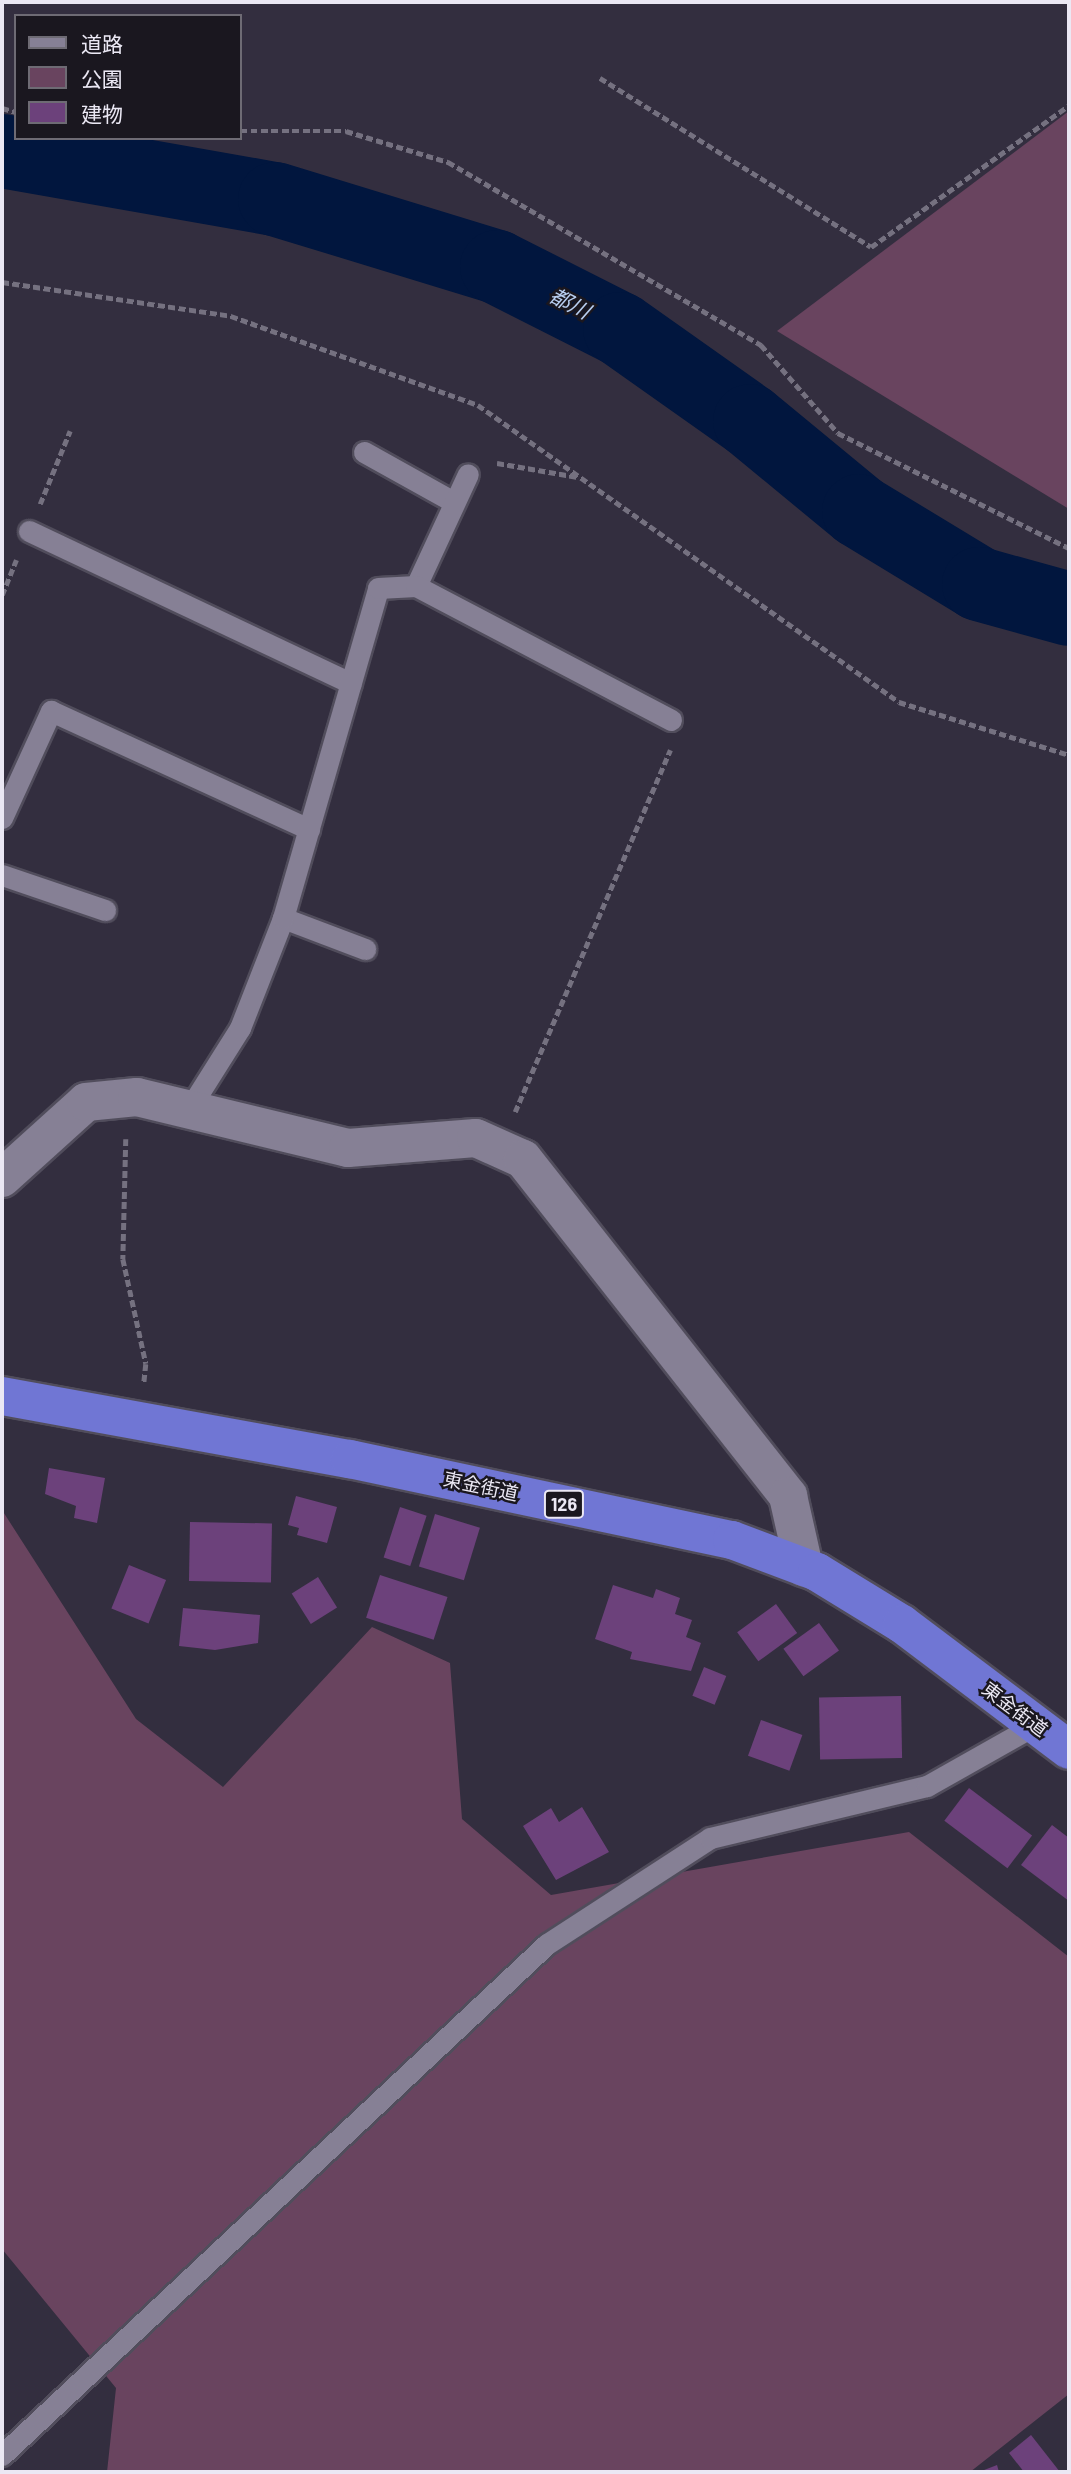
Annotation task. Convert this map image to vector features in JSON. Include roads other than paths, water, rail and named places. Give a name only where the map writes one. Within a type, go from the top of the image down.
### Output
[{"type":"highway","name":"東金街道","points":[[2,1396],[350,1459],[732,1540],[804,1567],[902,1625],[1069,1750]]},
{"type":"street","points":[[2,1178],[86,1101],[129,1098],[189,1109],[348,1148],[476,1138],[523,1159],[788,1496],[804,1567]]},
{"type":"lane","points":[[364,452],[454,502]]},
{"type":"lane","points":[[416,586],[468,474]]},
{"type":"lane","points":[[29,531],[351,683]]},
{"type":"lane","points":[[189,1109],[240,1028],[284,918],[378,588],[416,586],[671,720]]},
{"type":"lane","points":[[2,818],[51,711],[309,829]]},
{"type":"lane","points":[[2,875],[105,910]]},
{"type":"lane","points":[[284,918],[365,949]]},
{"type":"lane","points":[[2,2455],[547,1944],[710,1838],[927,1786],[1035,1725]]},
{"type":"waterway","name":"都川","points":[[2,151],[275,199],[497,267],[620,329],[750,421],[859,511],[979,584],[1069,609]]}]
